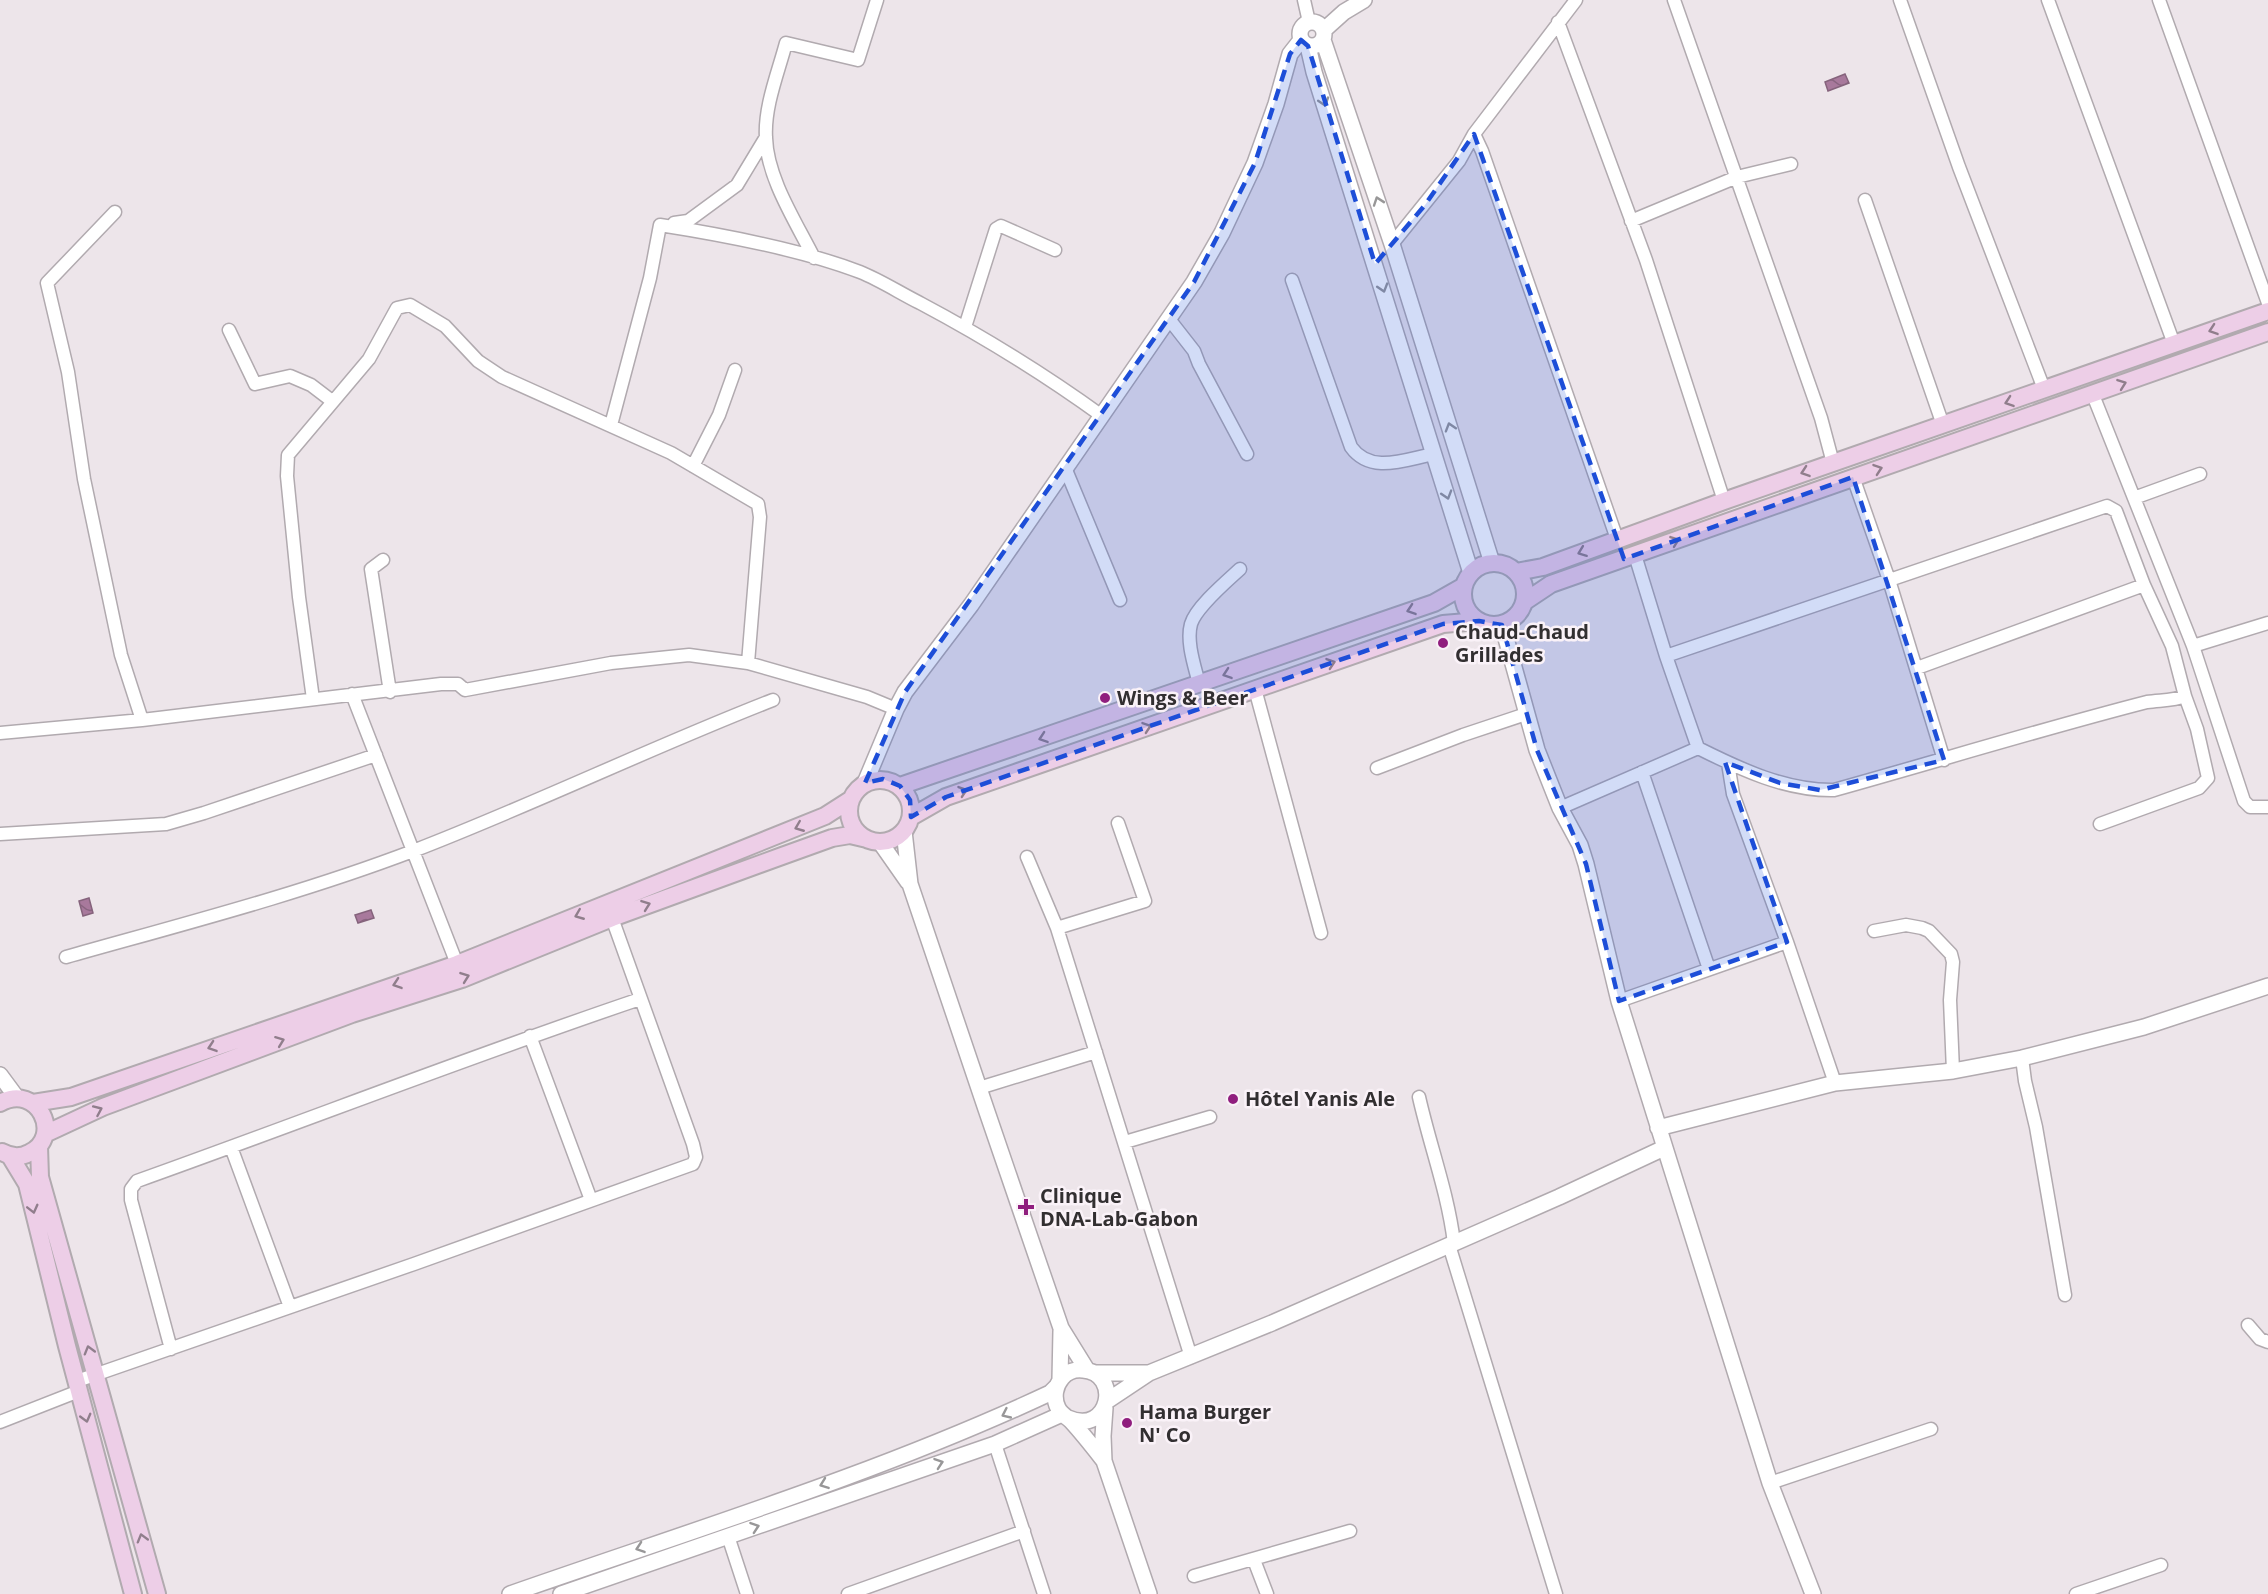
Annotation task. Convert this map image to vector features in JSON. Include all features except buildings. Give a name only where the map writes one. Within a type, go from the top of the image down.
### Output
[{"type":"main road","points":[[1516,572],[1543,567],[1724,501],[2268,311]]},
{"type":"main road","points":[[1468,579],[1463,596],[1471,615],[1490,625],[1502,624],[1516,616],[1524,602],[1551,584],[2268,332]]},
{"type":"main road","points":[[900,786],[1434,603],[1468,579],[1481,566],[1492,563],[1507,566],[1516,572],[1524,586],[1524,602]]},
{"type":"main road","points":[[5,1154],[26,1155],[42,1140],[103,1107],[352,1014],[462,979],[612,918],[832,838],[850,835],[873,841],[894,840],[908,824],[946,797],[1443,624],[1479,621]]},
{"type":"main road","points":[[0,1103],[71,1097],[457,964],[825,816],[850,800],[865,783],[883,780],[900,786],[910,800],[908,824]]},
{"type":"main road","points":[[850,800],[850,821],[855,830],[873,841]]},
{"type":"main road","points":[[25,1100],[44,1117],[40,1177],[157,1594]]},
{"type":"main road","points":[[5,1154],[27,1184],[133,1594]]},
{"type":"street","points":[[814,258],[772,170],[766,137],[770,103],[786,43],[858,60],[877,0]]},
{"type":"street","points":[[1304,0],[1309,22]]},
{"type":"street","points":[[1305,43],[1317,46],[1344,12],[1364,0]]},
{"type":"street","points":[[1392,244],[1460,161],[1474,134],[1576,0]]},
{"type":"street","points":[[1674,0],[1821,418],[1833,463]]},
{"type":"street","points":[[1900,0],[1959,167],[2044,389]]},
{"type":"street","points":[[2048,0],[2174,344]]},
{"type":"street","points":[[2159,0],[2268,303]]},
{"type":"street","points":[[1468,579],[1434,454],[1305,43],[1300,36],[1302,27],[1309,22],[1318,23],[1324,35],[1492,563]]},
{"type":"street","points":[[1558,22],[1631,221],[1724,501]]},
{"type":"street","points":[[865,783],[896,709],[906,692],[971,605],[1066,470],[1194,282],[1227,223],[1255,163],[1276,104],[1290,54],[1305,43]]},
{"type":"street","points":[[1474,134],[1482,151],[1617,539]]},
{"type":"street","points":[[660,225],[688,221],[736,185],[766,137]]},
{"type":"street","points":[[1631,221],[1737,177],[1791,164]]},
{"type":"street","points":[[1865,200],[1943,425]]},
{"type":"street","points":[[115,212],[47,283],[68,372],[84,479],[118,644],[142,720]]},
{"type":"street","points":[[660,225],[705,232],[814,258],[861,272],[965,327],[1055,382],[1102,416]]},
{"type":"street","points":[[611,425],[650,278],[660,225]]},
{"type":"street","points":[[965,327],[996,229],[1001,226],[1055,250]]},
{"type":"street","points":[[1292,279],[1351,447],[1356,454],[1372,464],[1382,464],[1434,454]]},
{"type":"street","points":[[313,699],[299,597],[287,476],[288,455],[332,401],[353,381],[369,359],[397,308],[410,305],[445,326],[478,361],[502,376],[611,425],[693,466],[754,501],[760,508],[748,663]]},
{"type":"street","points":[[1169,319],[1194,351],[1247,454]]},
{"type":"street","points":[[229,330],[255,384],[290,376],[311,385],[332,401]]},
{"type":"street","points":[[693,466],[719,415],[735,370]]},
{"type":"street","points":[[2093,395],[2193,646],[2244,801],[2250,807],[2268,807]]},
{"type":"street","points":[[1066,470],[1120,600]]},
{"type":"street","points":[[2134,498],[2200,474]]},
{"type":"street","points":[[1853,477],[1889,580],[1944,760]]},
{"type":"street","points":[[1666,656],[2107,506],[2116,511],[2144,585],[2172,646],[2185,696],[2197,729],[2208,778],[2199,789],[2100,824]]},
{"type":"street","points":[[1635,555],[1666,656],[1698,748],[1728,763],[1780,783],[1834,790],[1944,760],[2052,726],[2147,702],[2162,699],[2174,700],[2185,696]]},
{"type":"street","points":[[383,560],[371,569],[390,692]]},
{"type":"street","points":[[1199,684],[1192,650],[1191,624],[1207,600],[1240,569]]},
{"type":"street","points":[[1917,668],[2144,585]]},
{"type":"street","points":[[2193,646],[2268,623]]},
{"type":"street","points":[[1502,624],[1537,750],[1560,808],[1580,845],[1586,864],[1618,1001],[1770,1484],[1813,1594]]},
{"type":"street","points":[[0,733],[142,720],[352,694],[390,692],[441,684],[458,684],[465,690],[611,663],[688,655],[748,663],[867,697],[896,709]]},
{"type":"street","points":[[1254,690],[1321,933]]},
{"type":"street","points":[[352,694],[457,964]]},
{"type":"street","points":[[66,957],[271,900],[412,851],[516,810],[709,725],[773,700]]},
{"type":"street","points":[[1377,768],[1526,714]]},
{"type":"street","points":[[1560,808],[1698,748]]},
{"type":"street","points":[[0,834],[166,824],[376,755]]},
{"type":"street","points":[[1728,763],[1733,794],[1835,1083]]},
{"type":"street","points":[[1642,772],[1709,969]]},
{"type":"street","points":[[1057,928],[1145,901],[1118,823]]},
{"type":"street","points":[[908,824],[910,884],[1061,1328],[1091,1372],[1105,1384],[1104,1461],[1149,1594]]},
{"type":"street","points":[[873,841],[910,884]]},
{"type":"street","points":[[1027,857],[1057,928],[1191,1357]]},
{"type":"street","points":[[0,1422],[78,1386],[96,1375],[693,1164],[696,1156],[612,918]]},
{"type":"street","points":[[1874,931],[1906,925],[1922,928],[1929,931],[1951,954],[1953,962],[1950,1000],[1953,1071]]},
{"type":"street","points":[[1618,1001],[1787,942]]},
{"type":"street","points":[[1658,1128],[1835,1083],[1953,1071],[2022,1058],[2144,1027],[2268,986]]},
{"type":"street","points":[[171,1349],[131,1200],[131,1189],[137,1181],[530,1036],[640,999]]},
{"type":"street","points":[[530,1036],[591,1200]]},
{"type":"street","points":[[979,1088],[1096,1052]]},
{"type":"street","points":[[2022,1058],[2065,1295]]},
{"type":"street","points":[[0,1075],[25,1100]]},
{"type":"street","points":[[1419,1097],[1450,1213],[1451,1244],[1556,1594]]},
{"type":"street","points":[[1125,1142],[1210,1117]]},
{"type":"street","points":[[231,1147],[291,1307]]},
{"type":"street","points":[[561,1594],[995,1444],[1065,1416],[1075,1421],[1089,1421],[1101,1413],[1106,1404],[1149,1373],[1191,1357],[1559,1197],[1664,1148]]},
{"type":"street","points":[[2248,1325],[2260,1339],[2268,1342]]},
{"type":"street","points":[[1061,1328],[1062,1356],[1055,1401],[1104,1461]]},
{"type":"street","points":[[510,1594],[977,1427],[1050,1393],[1073,1370],[1149,1373]]},
{"type":"street","points":[[1770,1484],[1931,1429]]},
{"type":"street","points":[[995,1444],[1044,1594]]},
{"type":"street","points":[[849,1594],[1023,1531]]},
{"type":"street","points":[[1194,1576],[1350,1531]]},
{"type":"street","points":[[728,1536],[747,1594]]},
{"type":"street","points":[[1254,1560],[1267,1594]]},
{"type":"street","points":[[2076,1594],[2161,1565]]},
{"type":"highlighted area","points":[[1301,40],[1308,46],[1375,264],[1425,205],[1474,134],[1624,559],[1853,477],[1944,760],[1820,790],[1780,783],[1725,762],[1787,942],[1619,1001],[1586,864],[1537,750],[1502,625],[1479,621],[1443,624],[946,797],[911,817],[910,800],[900,786],[883,779],[865,783],[905,692],[1194,282],[1255,163],[1290,54]]},
{"type":"water","points":[[1845,74],[1849,83],[1828,91],[1825,82]]},
{"type":"water","points":[[89,898],[93,913],[83,916],[79,901]]},
{"type":"water","points":[[371,910],[374,918],[358,923],[355,915]]},
{"type":"place","name":"Chaud-Chaud Grillades","points":[[1443,643]]},
{"type":"place","name":"Wings & Beer","points":[[1105,698]]},
{"type":"place","name":"Hôtel Yanis Ale","points":[[1233,1099]]},
{"type":"place","name":"Clinique DNA-Lab-Gabon","points":[[1026,1207]]},
{"type":"place","name":"Hama Burger N' Co","points":[[1127,1423]]}]
